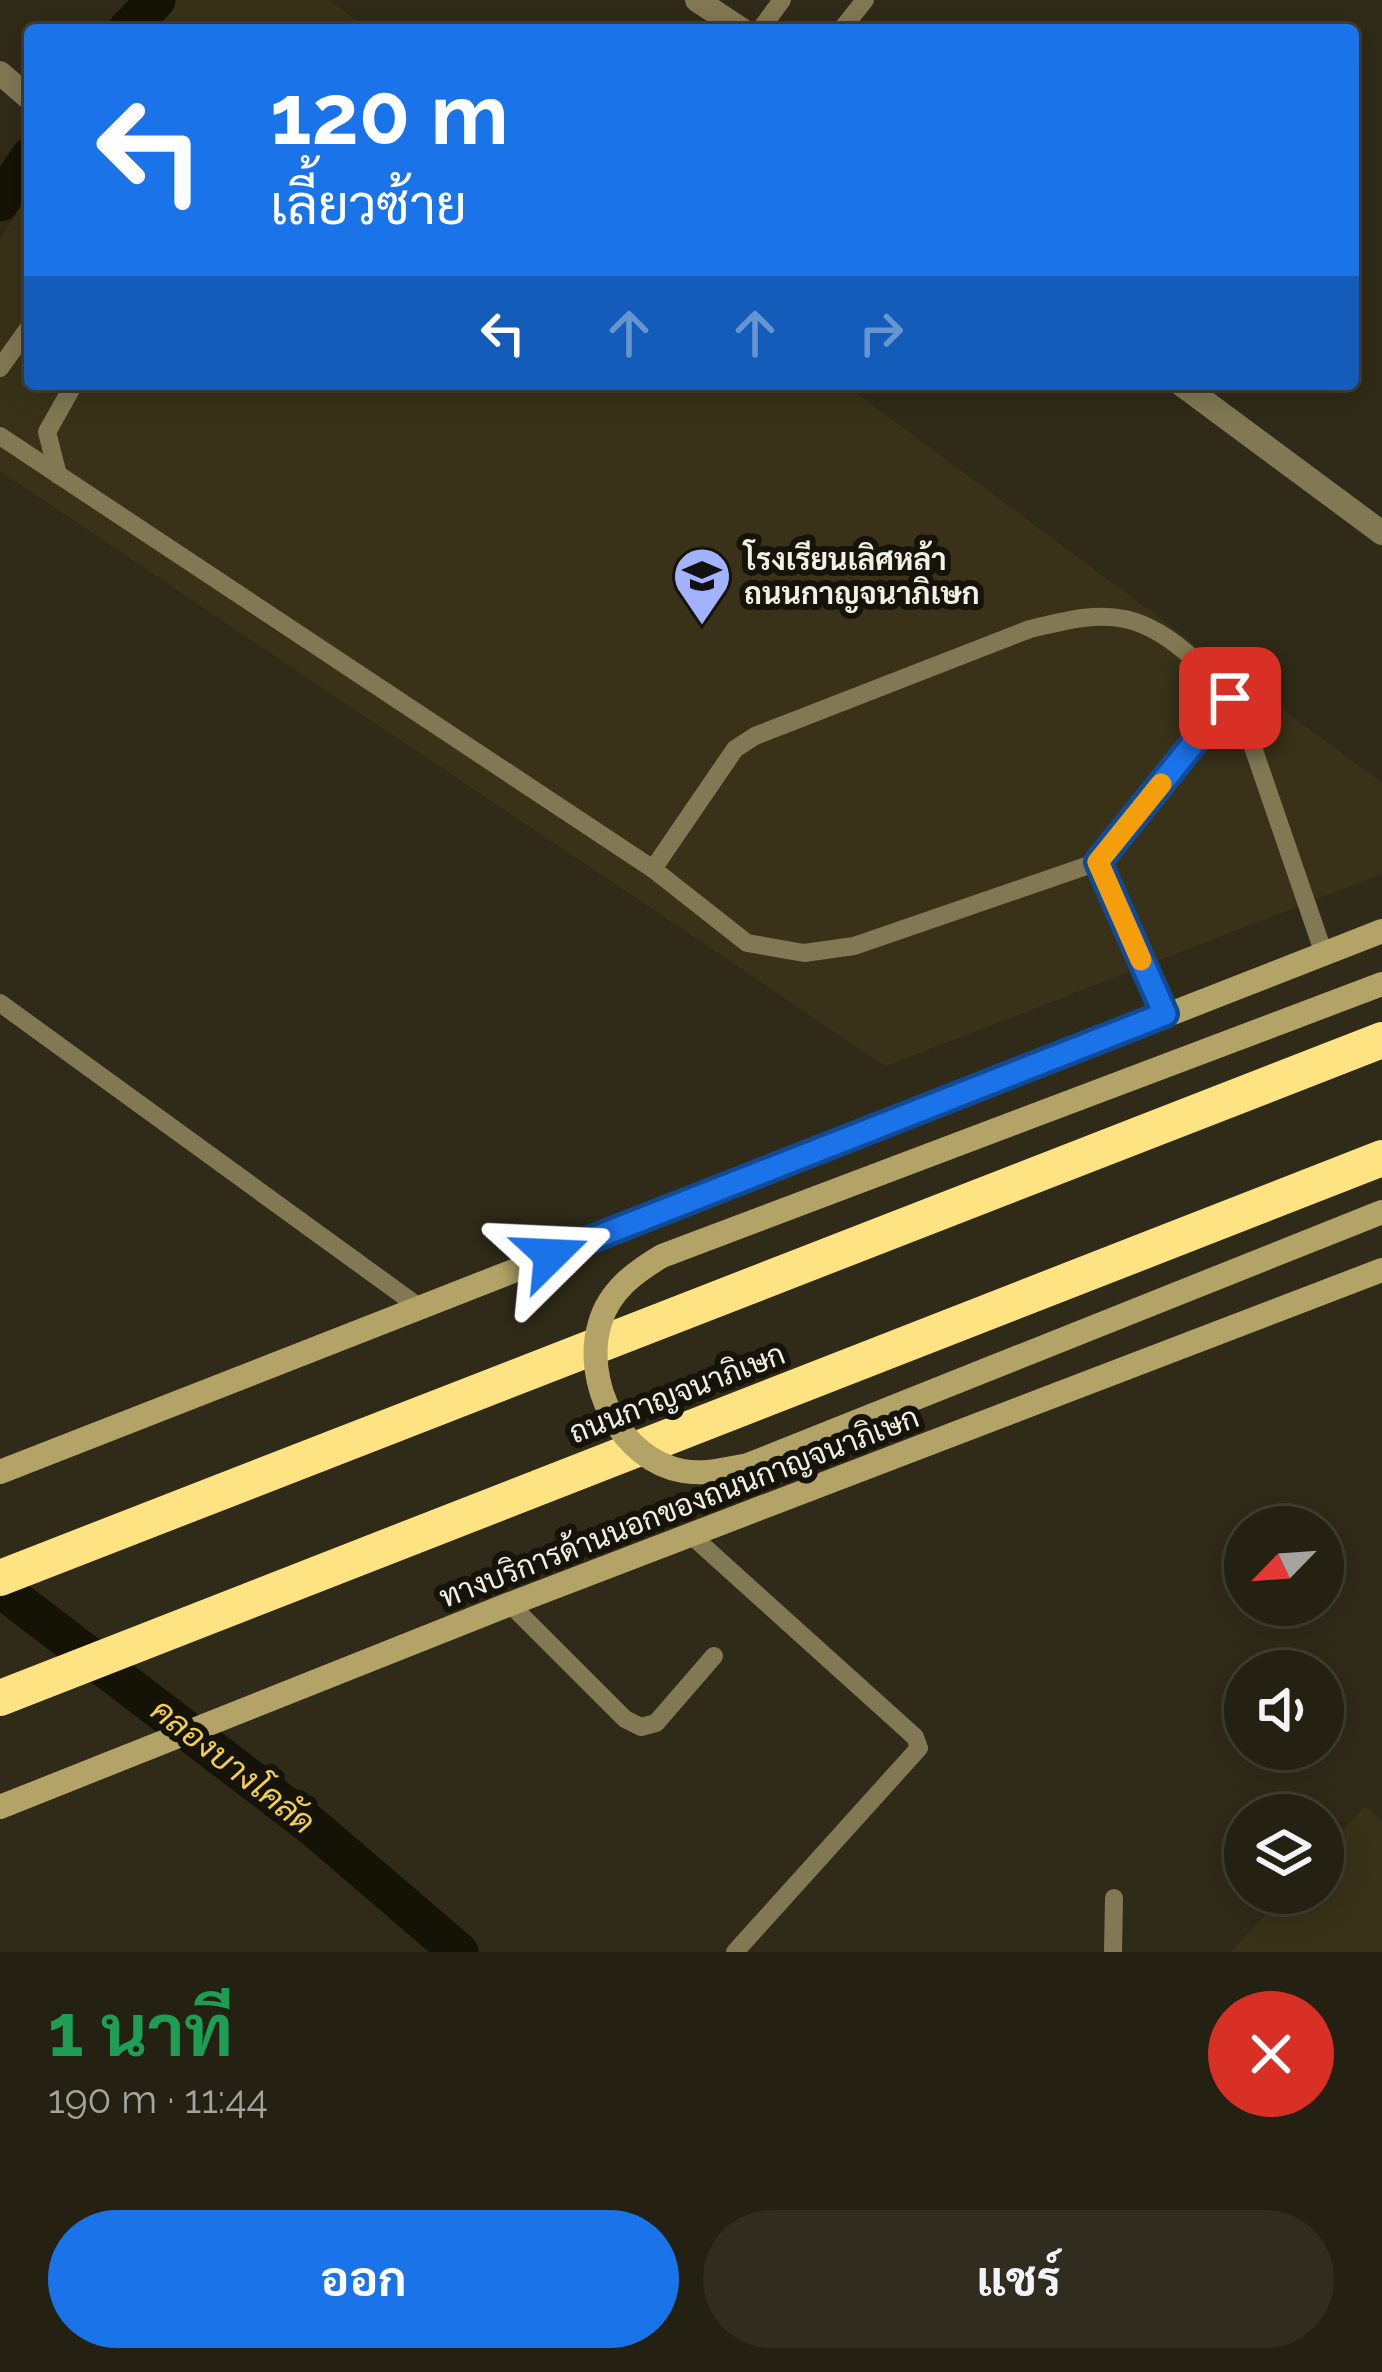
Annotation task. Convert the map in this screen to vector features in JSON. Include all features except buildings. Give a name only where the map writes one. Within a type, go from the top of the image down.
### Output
[{"type":"highway","points":[[0,1578],[1382,1040]]},
{"type":"highway","name":"ถนนกาญจนาภิเษก","points":[[0,1698],[1382,1158]]},
{"type":"main road","points":[[0,1472],[1382,932]]},
{"type":"main road","points":[[1382,984],[662,1256],[633,1273],[600,1323],[596,1357],[602,1393],[631,1443],[656,1461],[695,1472],[748,1465],[1382,1212]]},
{"type":"main road","name":"ทางบริการด้านนอกของถนนกาญจนาภิเษก","points":[[0,1807],[510,1604],[1382,1270]]},
{"type":"street","points":[[698,0],[733,24]]},
{"type":"street","points":[[0,74],[24,95]]},
{"type":"street","points":[[1189,390],[1382,533]]},
{"type":"lane","points":[[847,24],[865,0]]},
{"type":"lane","points":[[0,368],[24,334]]},
{"type":"lane","points":[[58,475],[47,432],[71,390]]},
{"type":"lane","points":[[0,436],[653,868],[746,943],[804,953],[854,946],[1098,862],[1230,698]]},
{"type":"lane","points":[[653,868],[735,749],[755,736],[1030,629],[1076,618],[1123,618],[1177,646],[1230,698],[1245,724],[1324,954]]},
{"type":"lane","points":[[1098,862],[1165,1014]]},
{"type":"lane","points":[[0,1004],[419,1307]]},
{"type":"lane","points":[[691,1535],[915,1737],[919,1748],[735,1952]]},
{"type":"lane","points":[[510,1604],[625,1719],[641,1727],[656,1723],[714,1656]]},
{"type":"lane","points":[[1113,1952],[1114,1898]]},
{"type":"shaded area","points":[[176,0],[329,0],[361,24],[154,24]]},
{"type":"shaded area","name":"โรงเรียนเลิศหล้า ถนนกาญจนาภิเษก","points":[[24,201],[24,390],[852,390],[1382,783],[1382,874],[886,1066],[0,471],[0,239]]},
{"type":"shaded area","points":[[1365,1806],[1382,1822],[1382,1952],[1231,1952],[1266,1914],[1344,1914],[1344,1829]]},
{"type":"waterway","points":[[133,24],[156,0]]},
{"type":"waterway","points":[[0,202],[24,166]]},
{"type":"waterway","name":"คลองบางโคลัด","points":[[0,1588],[312,1826],[459,1952]]},
{"type":"slow traffic","points":[[1141,960],[1098,862],[1161,784]]},
{"type":"place","name":"โรงเรียนเลิศหล้า ถนนกาญจนาภิเษก","points":[[702,627]]},
{"type":"route","points":[[551,1255],[1165,1014],[1098,862],[1230,698]]}]
